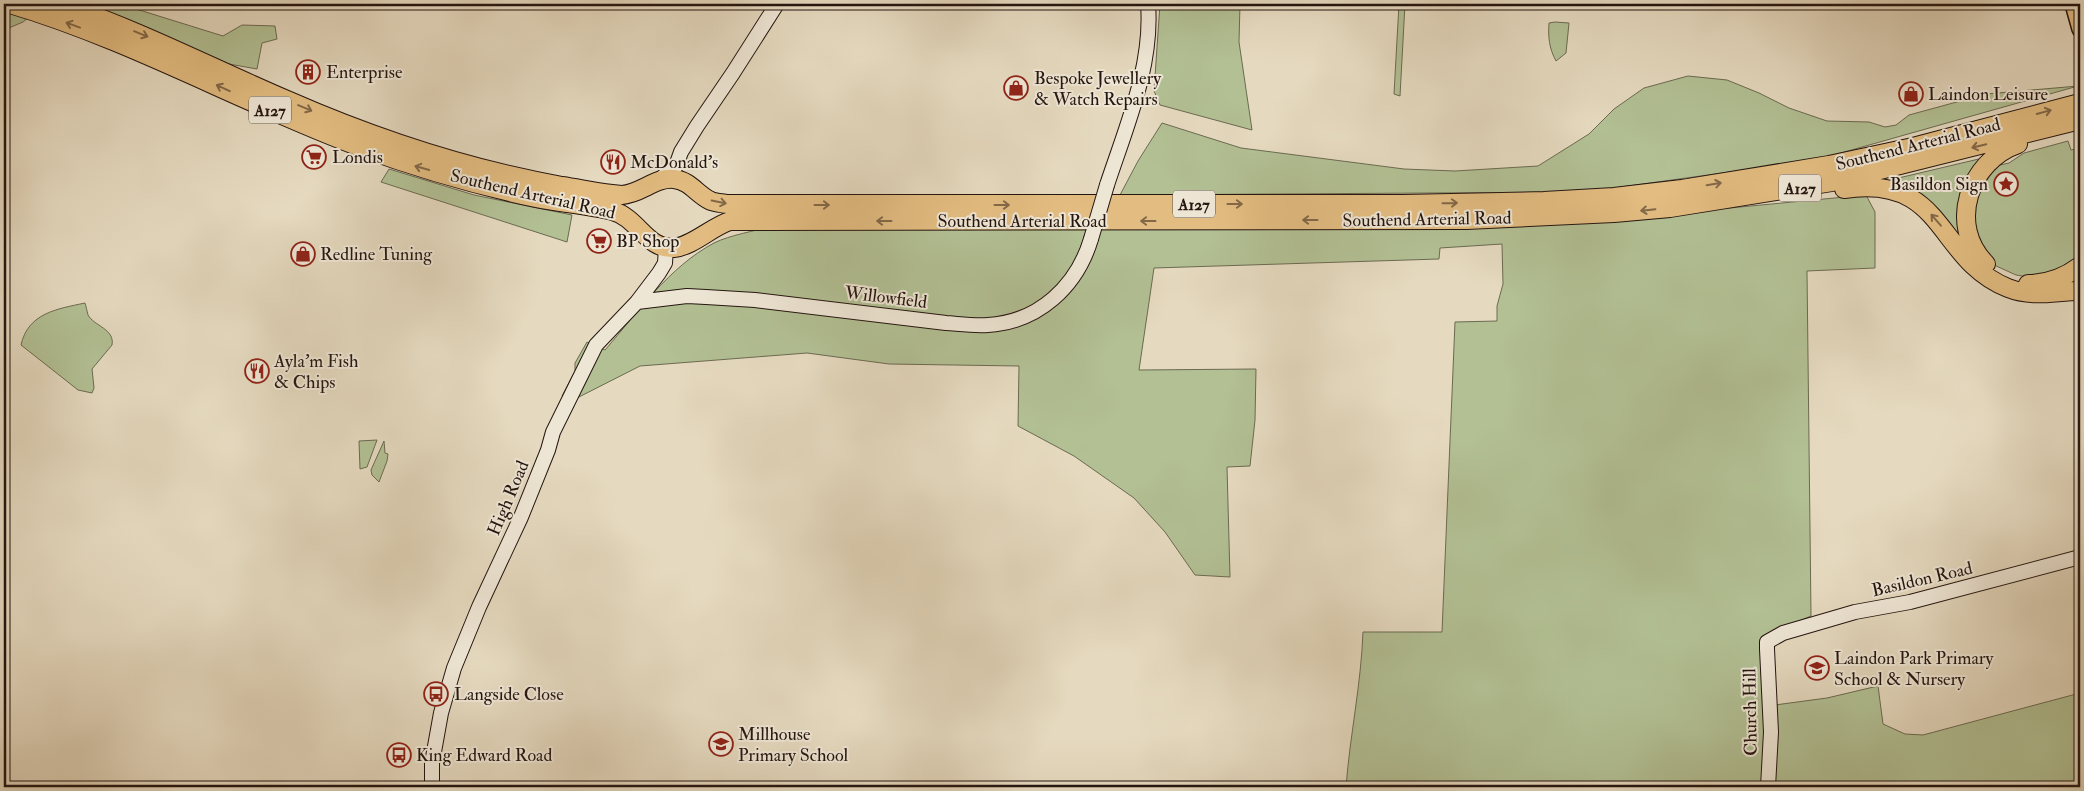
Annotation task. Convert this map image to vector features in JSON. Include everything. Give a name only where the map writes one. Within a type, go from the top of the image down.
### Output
[{"type":"highway","name":"Southend Arterial Road","points":[[10,4],[72,24],[147,54],[298,123],[405,163],[528,196],[624,214],[655,244],[666,248],[682,246],[714,227],[730,221],[1466,220],[1553,217],[1670,208],[1832,182],[2077,112]]},
{"type":"highway","name":"Southend Arterial Road","points":[[61,4],[154,40],[347,125],[462,163],[541,182],[611,194],[632,195],[666,179],[675,179],[691,185],[712,201],[743,205],[1402,204],[1544,201],[1614,197],[1682,189],[1829,166],[1912,146],[2077,112]]},
{"type":"highway","points":[[2077,112],[2008,147],[1983,168],[1970,192],[1966,205],[1966,226],[1976,252],[1997,274],[2007,279],[2025,284],[2053,286],[2080,279]]},
{"type":"highway","name":"A127","points":[[1670,208],[1773,198],[1852,187],[1882,187],[1906,195],[1923,206],[1977,268],[1998,283],[2020,291],[2039,294],[2080,291]]},
{"type":"highway","points":[[2025,284],[2045,283],[2056,280],[2080,266]]},
{"type":"main road","points":[[2073,4],[2080,29]]},
{"type":"street","points":[[658,182],[676,166],[681,152],[777,4]]},
{"type":"street","name":"Willowfield","points":[[638,302],[687,296],[755,300],[946,323],[998,324],[1020,319],[1052,300],[1068,285],[1082,264],[1092,239],[1107,185],[1132,109],[1144,60],[1149,16],[1148,4]]},
{"type":"street","points":[[681,152],[684,170],[691,185]]},
{"type":"street","name":"High Road","points":[[432,787],[432,763],[441,713],[454,668],[479,607],[521,517],[548,450],[552,432],[596,345],[638,302],[666,262],[666,248]]},
{"type":"street","name":"Basildon Road","points":[[1772,638],[1855,612],[1919,600],[2080,557]]},
{"type":"street","name":"Church Hill","points":[[1768,787],[1771,732],[1767,642],[1772,638]]},
{"type":"green space","points":[[4,4],[46,4],[23,22],[4,30]]},
{"type":"green space","points":[[74,4],[120,4],[223,36],[242,25],[275,26],[277,39],[262,43],[257,69],[229,64]]},
{"type":"green space","points":[[1160,4],[1240,4],[1239,42],[1252,130],[1160,105],[1154,91]]},
{"type":"green space","points":[[1399,4],[1405,4],[1400,96],[1394,94]]},
{"type":"green space","points":[[1549,23],[1569,23],[1566,53],[1556,61],[1550,47],[1549,33]]},
{"type":"green space","points":[[1688,76],[1727,80],[1789,108],[1827,121],[1869,122],[1885,127],[1896,125],[1909,115],[1986,94],[2078,86],[1816,160],[1585,192],[1120,195],[1138,161],[1162,123],[1241,148],[1404,169],[1455,171],[1538,166],[1589,134],[1614,109],[1644,88]]},
{"type":"green space","points":[[2068,141],[2071,150],[2080,148],[2080,258],[2064,269],[2029,277],[2016,275],[1994,265],[1984,255],[1972,235],[1977,184],[2000,165],[2009,163],[2024,153]]},
{"type":"green space","points":[[1983,158],[1975,172],[1971,250],[1885,183],[1890,180]]},
{"type":"green space","points":[[389,169],[474,195],[572,215],[567,242],[381,182]]},
{"type":"green space","points":[[1866,195],[1875,212],[1875,268],[1807,271],[1811,616],[1776,630],[1761,640],[1775,705],[1827,698],[1878,686],[1883,724],[1905,734],[1923,735],[2080,693],[2080,787],[1346,787],[1363,632],[1442,632],[1455,322],[1497,321],[1497,306],[1503,284],[1502,244],[1440,248],[1439,259],[1154,268],[1139,370],[1256,369],[1255,420],[1250,466],[1227,467],[1230,577],[1195,575],[1165,532],[1134,498],[1074,456],[1018,426],[1019,366],[889,364],[807,353],[640,366],[573,400],[562,396],[575,371],[575,363],[587,342],[605,350],[655,291],[683,264],[720,240],[773,226],[1625,218]]},
{"type":"green space","points":[[85,303],[88,315],[107,331],[112,340],[112,345],[92,369],[94,388],[92,393],[78,390],[21,345],[25,334],[37,319],[54,310]]},
{"type":"green space","points":[[377,440],[367,467],[360,469],[359,441]]},
{"type":"green space","points":[[384,441],[385,453],[388,454],[379,482],[372,475],[371,470]]},
{"type":"place","name":"Enterprise","points":[[308,72]]},
{"type":"place","name":"Bespoke Jewellery & Watch Repairs","points":[[1016,88]]},
{"type":"place","name":"Laindon Leisure","points":[[1911,94]]},
{"type":"place","name":"Londis","points":[[314,157]]},
{"type":"place","name":"McDonald's","points":[[613,162]]},
{"type":"place","name":"Basildon Sign","points":[[2006,184]]},
{"type":"place","name":"BP Shop","points":[[599,241]]},
{"type":"place","name":"Redline Tuning","points":[[303,254]]},
{"type":"place","name":"Ayla’m Fish & Chips","points":[[257,371]]},
{"type":"place","name":"Laindon Park Primary School & Nursery","points":[[1817,668]]},
{"type":"place","name":"Langside Close","points":[[436,694]]},
{"type":"place","name":"Millhouse Primary School","points":[[721,744]]},
{"type":"place","name":"King Edward Road","points":[[399,755]]}]
